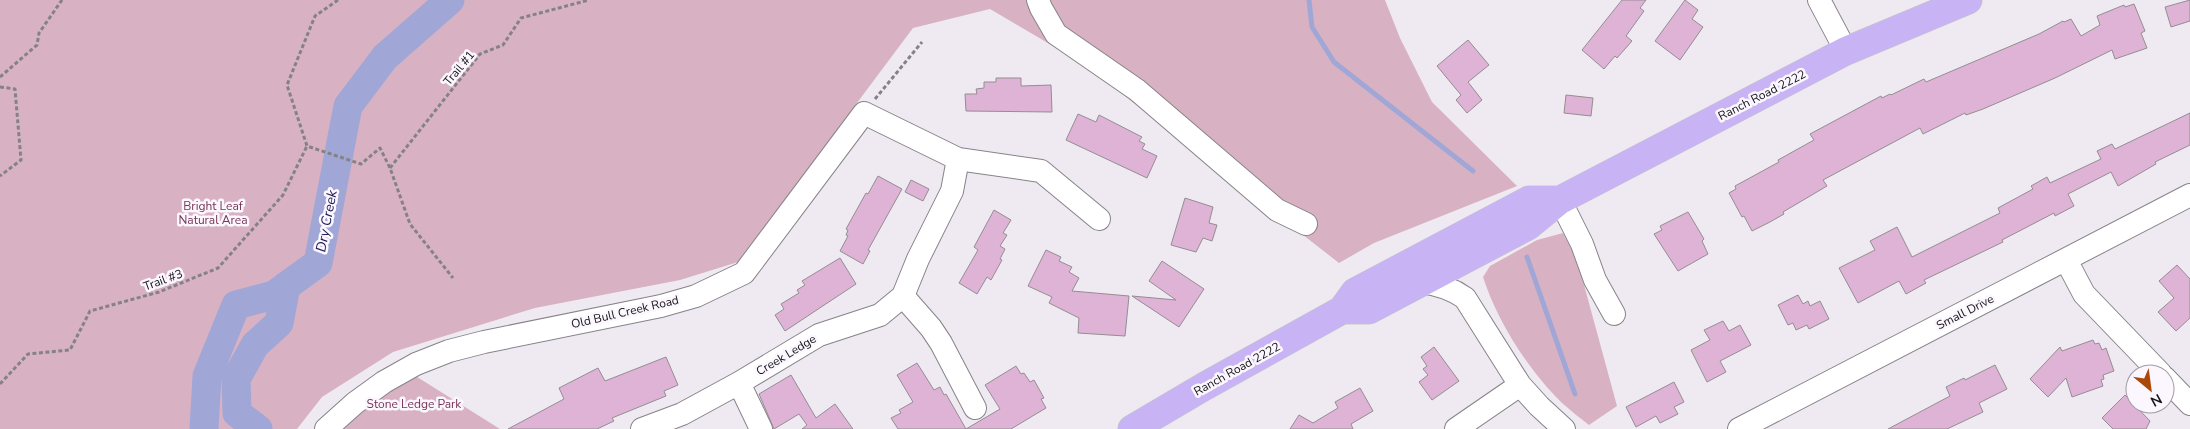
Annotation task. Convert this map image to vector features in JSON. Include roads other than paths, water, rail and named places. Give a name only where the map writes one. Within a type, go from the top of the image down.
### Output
[{"type":"main road","name":"Ranch Road 2222","points":[[1342,310],[1369,310],[1528,226],[1560,200],[1846,51],[1968,0]]},
{"type":"main road","name":"Ranch Road 2222","points":[[1132,429],[1342,310],[1355,292],[1528,200],[1560,200]]},
{"type":"street","points":[[1038,0],[1056,34],[1137,90],[1277,210],[1306,224]]},
{"type":"street","points":[[1819,0],[1846,51]]},
{"type":"street","name":"Old Bull Creek Road","points":[[326,429],[355,403],[384,382],[416,364],[449,351],[484,342],[661,306],[696,296],[744,273],[864,113],[958,159]]},
{"type":"street","points":[[958,159],[1041,171],[1099,219]]},
{"type":"street","name":"Creek Ledge","points":[[642,429],[682,414],[739,383],[819,335],[880,315],[903,296],[918,259],[952,191],[958,159]]},
{"type":"street","name":"Small Drive","points":[[1739,429],[2190,195]]},
{"type":"street","points":[[1560,200],[1582,244],[1595,280],[1614,314]]},
{"type":"street","points":[[1464,298],[1466,267],[1471,256]]},
{"type":"street","points":[[2066,260],[2084,294],[2151,364]]},
{"type":"street","points":[[1421,282],[1441,285],[1457,292],[1464,298],[1520,385],[1564,429]]},
{"type":"street","points":[[903,296],[931,328],[941,343],[975,408]]},
{"type":"street","points":[[739,383],[761,429]]},
{"type":"street","points":[[1456,429],[1520,385]]},
{"type":"street","points":[[2175,388],[2190,404]]},
{"type":"waterway","name":"Dry Creek","points":[[204,429],[207,376],[236,305],[274,295],[318,263],[348,106],[385,57],[450,0]]},
{"type":"waterway","points":[[1309,0],[1312,27],[1334,62],[1473,171]]},
{"type":"waterway","points":[[1527,257],[1575,394]]},
{"type":"waterway","points":[[258,429],[237,413],[236,379],[255,345],[279,323],[286,286]]},
{"type":"park label","name":"Bright Leaf Natural Area","points":[[213,213]]},
{"type":"park label","name":"Stone Ledge Park","points":[[414,404]]}]
